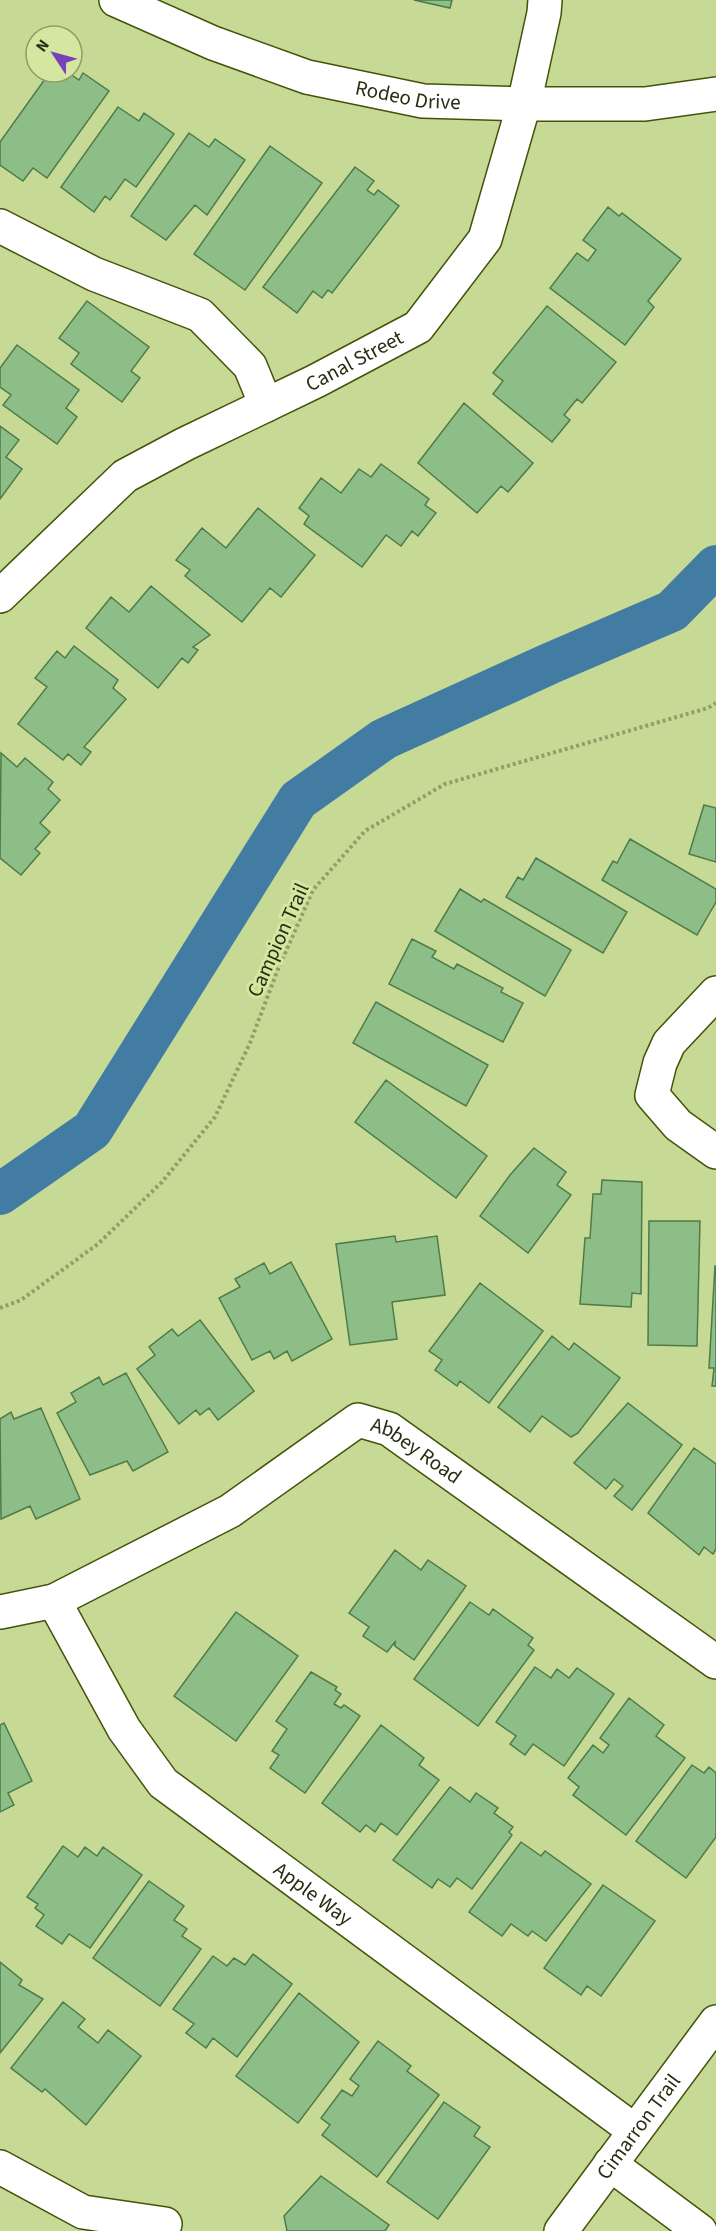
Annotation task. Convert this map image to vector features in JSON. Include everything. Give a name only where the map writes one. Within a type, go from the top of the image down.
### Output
[{"type":"street","name":"Rodeo Drive","points":[[116,0],[213,43],[307,77],[423,101],[645,104],[716,94]]},
{"type":"street","name":"Canal Street","points":[[0,596],[125,476],[185,444],[316,381],[418,327],[485,239],[524,104],[545,0]]},
{"type":"street","points":[[0,226],[94,274],[200,315],[250,366],[266,405]]},
{"type":"street","points":[[716,993],[669,1043],[660,1063],[652,1095],[678,1125],[716,1152]]},
{"type":"street","name":"Abbey Road","points":[[0,1612],[54,1600],[230,1511],[358,1420],[389,1429],[716,1662]]},
{"type":"street","name":"Apple Way","points":[[54,1600],[124,1729],[163,1783],[635,2131]]},
{"type":"street","name":"Cimarron Trail","points":[[561,2231],[716,2022]]},
{"type":"street","points":[[610,2164],[700,2231]]},
{"type":"street","points":[[0,2167],[83,2212],[165,2224]]},
{"type":"path","name":"Campion Trail","points":[[0,1308],[21,1300],[98,1244],[162,1182],[215,1117],[250,1043],[278,969],[313,890],[365,831],[445,784],[708,708],[716,703]]},
{"type":"building","points":[[414,0],[452,0],[450,8]]},
{"type":"building","points":[[84,74],[109,91],[47,178],[33,168],[23,181],[0,165],[0,142],[41,84],[84,84]]},
{"type":"building","points":[[118,107],[139,121],[144,113],[174,134],[136,187],[125,179],[110,200],[105,196],[94,212],[61,187]]},
{"type":"building","points":[[189,133],[209,147],[215,139],[245,160],[207,215],[195,205],[166,240],[131,216]]},
{"type":"building","points":[[270,146],[322,183],[245,290],[194,254]]},
{"type":"building","points":[[355,167],[374,181],[367,190],[374,195],[378,190],[399,206],[332,293],[328,290],[322,298],[313,291],[297,313],[263,287]]},
{"type":"building","points":[[608,207],[619,216],[622,213],[681,259],[648,301],[654,307],[625,345],[550,288],[577,253],[588,261],[596,250],[583,240]]},
{"type":"building","points":[[87,301],[149,347],[131,371],[140,378],[122,402],[71,364],[79,353],[59,338]]},
{"type":"building","points":[[547,306],[616,362],[582,403],[577,399],[564,415],[570,420],[552,442],[493,394],[503,381],[493,373]]},
{"type":"building","points":[[17,345],[79,390],[66,408],[77,417],[57,444],[3,405],[11,395],[0,387],[0,368]]},
{"type":"building","points":[[464,403],[533,463],[508,492],[501,486],[477,513],[418,463]]},
{"type":"building","points":[[0,426],[19,440],[6,457],[22,469],[0,499]]},
{"type":"building","points":[[381,464],[429,499],[425,505],[436,513],[418,536],[412,531],[401,546],[386,535],[362,567],[304,524],[309,516],[299,508],[321,478],[341,493],[359,469],[371,477]]},
{"type":"building","points":[[258,508],[315,555],[281,597],[270,588],[242,622],[185,576],[190,570],[176,560],[202,528],[226,548]]},
{"type":"building","points":[[151,586],[210,635],[193,647],[198,650],[188,663],[182,658],[158,688],[86,628],[111,597],[129,612]]},
{"type":"building","points":[[74,646],[118,680],[113,688],[126,699],[84,747],[91,752],[81,765],[68,754],[63,760],[18,724],[47,687],[35,678],[57,651],[65,658]]},
{"type":"building","points":[[1,753],[17,767],[25,758],[53,782],[48,789],[60,800],[40,823],[50,832],[35,849],[40,853],[21,875],[0,858]]},
{"type":"building","points":[[704,805],[716,808],[716,862],[689,854]]},
{"type":"building","points":[[630,839],[716,889],[716,902],[697,935],[602,880],[613,861],[617,863]]},
{"type":"building","points":[[536,858],[627,912],[603,953],[506,897],[518,877],[523,880]]},
{"type":"building","points":[[460,889],[481,902],[484,899],[571,950],[545,996],[435,931]]},
{"type":"building","points":[[412,939],[436,951],[432,957],[454,969],[457,964],[503,988],[501,992],[523,1003],[503,1042],[389,984]]},
{"type":"building","points":[[376,1002],[488,1065],[466,1106],[353,1043]]},
{"type":"building","points":[[386,1080],[487,1156],[456,1198],[355,1122]]},
{"type":"building","points":[[534,1148],[566,1172],[557,1185],[571,1195],[528,1253],[480,1216],[510,1175]]},
{"type":"building","points":[[602,1180],[642,1182],[641,1294],[632,1293],[631,1307],[580,1304],[585,1238],[590,1238],[593,1194],[601,1194]]},
{"type":"building","points":[[649,1221],[700,1221],[697,1346],[648,1345]]},
{"type":"building","points":[[395,1236],[396,1242],[437,1236],[445,1295],[392,1302],[397,1339],[350,1345],[336,1244]]},
{"type":"building","points":[[291,1262],[332,1339],[292,1361],[287,1351],[274,1359],[270,1351],[252,1360],[219,1298],[240,1287],[235,1279],[264,1263],[270,1274]]},
{"type":"building","points":[[715,1266],[716,1386],[712,1386],[714,1368],[709,1368]]},
{"type":"building","points":[[480,1283],[543,1331],[489,1403],[460,1381],[457,1386],[435,1370],[442,1360],[429,1351]]},
{"type":"building","points":[[200,1320],[254,1391],[218,1420],[209,1408],[200,1415],[196,1410],[179,1424],[137,1369],[155,1355],[149,1347],[172,1329],[178,1336]]},
{"type":"building","points":[[552,1336],[569,1350],[574,1343],[620,1378],[578,1433],[571,1437],[542,1416],[530,1432],[498,1407]]},
{"type":"building","points":[[126,1373],[168,1452],[133,1471],[127,1461],[90,1475],[57,1413],[76,1402],[71,1393],[99,1377],[103,1385]]},
{"type":"building","points":[[628,1403],[682,1445],[632,1510],[614,1496],[623,1486],[614,1479],[606,1489],[574,1463]]},
{"type":"building","points":[[41,1408],[80,1499],[36,1519],[30,1506],[1,1519],[0,1419],[11,1412],[14,1419]]},
{"type":"building","points":[[694,1448],[716,1464],[716,1549],[713,1554],[704,1547],[699,1555],[648,1513]]},
{"type":"building","points":[[395,1550],[421,1570],[428,1560],[466,1586],[414,1660],[395,1646],[395,1642],[387,1652],[363,1636],[369,1627],[349,1613]]},
{"type":"building","points":[[470,1602],[489,1615],[493,1609],[533,1638],[528,1645],[534,1650],[478,1726],[414,1679]]},
{"type":"building","points":[[236,1612],[298,1656],[236,1741],[174,1696]]},
{"type":"building","points":[[535,1667],[551,1678],[557,1669],[569,1678],[577,1668],[614,1694],[564,1766],[533,1744],[525,1755],[510,1744],[516,1736],[496,1722]]},
{"type":"building","points":[[311,1672],[337,1687],[335,1690],[341,1694],[334,1704],[341,1708],[344,1705],[360,1716],[305,1793],[270,1768],[279,1755],[272,1751],[287,1729],[276,1721]]},
{"type":"building","points":[[629,1698],[664,1725],[656,1736],[685,1758],[626,1835],[573,1795],[579,1787],[568,1778],[593,1745],[603,1753],[609,1745],[600,1738]]},
{"type":"building","points":[[4,1723],[32,1781],[8,1793],[14,1805],[0,1812],[0,1725]]},
{"type":"building","points":[[381,1725],[424,1758],[419,1765],[439,1780],[397,1835],[381,1823],[375,1832],[366,1825],[360,1832],[322,1803]]},
{"type":"building","points":[[692,1765],[704,1773],[709,1767],[716,1773],[716,1837],[686,1878],[636,1841]]},
{"type":"building","points":[[450,1787],[470,1802],[476,1793],[498,1808],[494,1813],[513,1827],[509,1832],[512,1835],[472,1889],[457,1878],[450,1887],[438,1879],[432,1888],[393,1860]]},
{"type":"building","points":[[521,1842],[541,1856],[545,1851],[591,1884],[546,1941],[532,1931],[528,1936],[511,1924],[502,1936],[469,1912]]},
{"type":"building","points":[[63,1846],[78,1857],[85,1847],[97,1856],[103,1847],[142,1875],[90,1948],[69,1934],[62,1944],[36,1926],[44,1915],[35,1908],[38,1904],[27,1897]]},
{"type":"building","points":[[149,1881],[184,1906],[174,1920],[187,1929],[182,1936],[201,1949],[160,2006],[93,1958]]},
{"type":"building","points":[[603,1885],[655,1921],[601,1996],[587,1986],[581,1995],[544,1968]]},
{"type":"building","points":[[253,1954],[292,1984],[237,2057],[213,2038],[206,2048],[186,2033],[194,2024],[173,2009],[213,1956],[227,1966],[234,1958],[245,1965]]},
{"type":"building","points":[[0,1962],[22,1980],[19,1985],[43,1999],[0,2053]]},
{"type":"building","points":[[299,1993],[359,2042],[298,2123],[236,2076]]},
{"type":"building","points":[[63,2002],[85,2019],[78,2027],[98,2043],[108,2030],[141,2056],[86,2125],[45,2089],[42,2092],[11,2068]]},
{"type":"building","points":[[378,2041],[411,2066],[407,2071],[439,2095],[377,2177],[322,2135],[330,2125],[321,2118],[342,2090],[352,2096],[359,2086],[350,2079]]},
{"type":"building","points":[[444,2102],[480,2127],[474,2136],[490,2147],[438,2219],[387,2182]]},
{"type":"building","points":[[321,2176],[389,2225],[385,2231],[287,2231],[284,2216]]},
{"type":"waterway","points":[[0,1194],[92,1130],[298,800],[384,739],[672,611],[716,566]]}]
